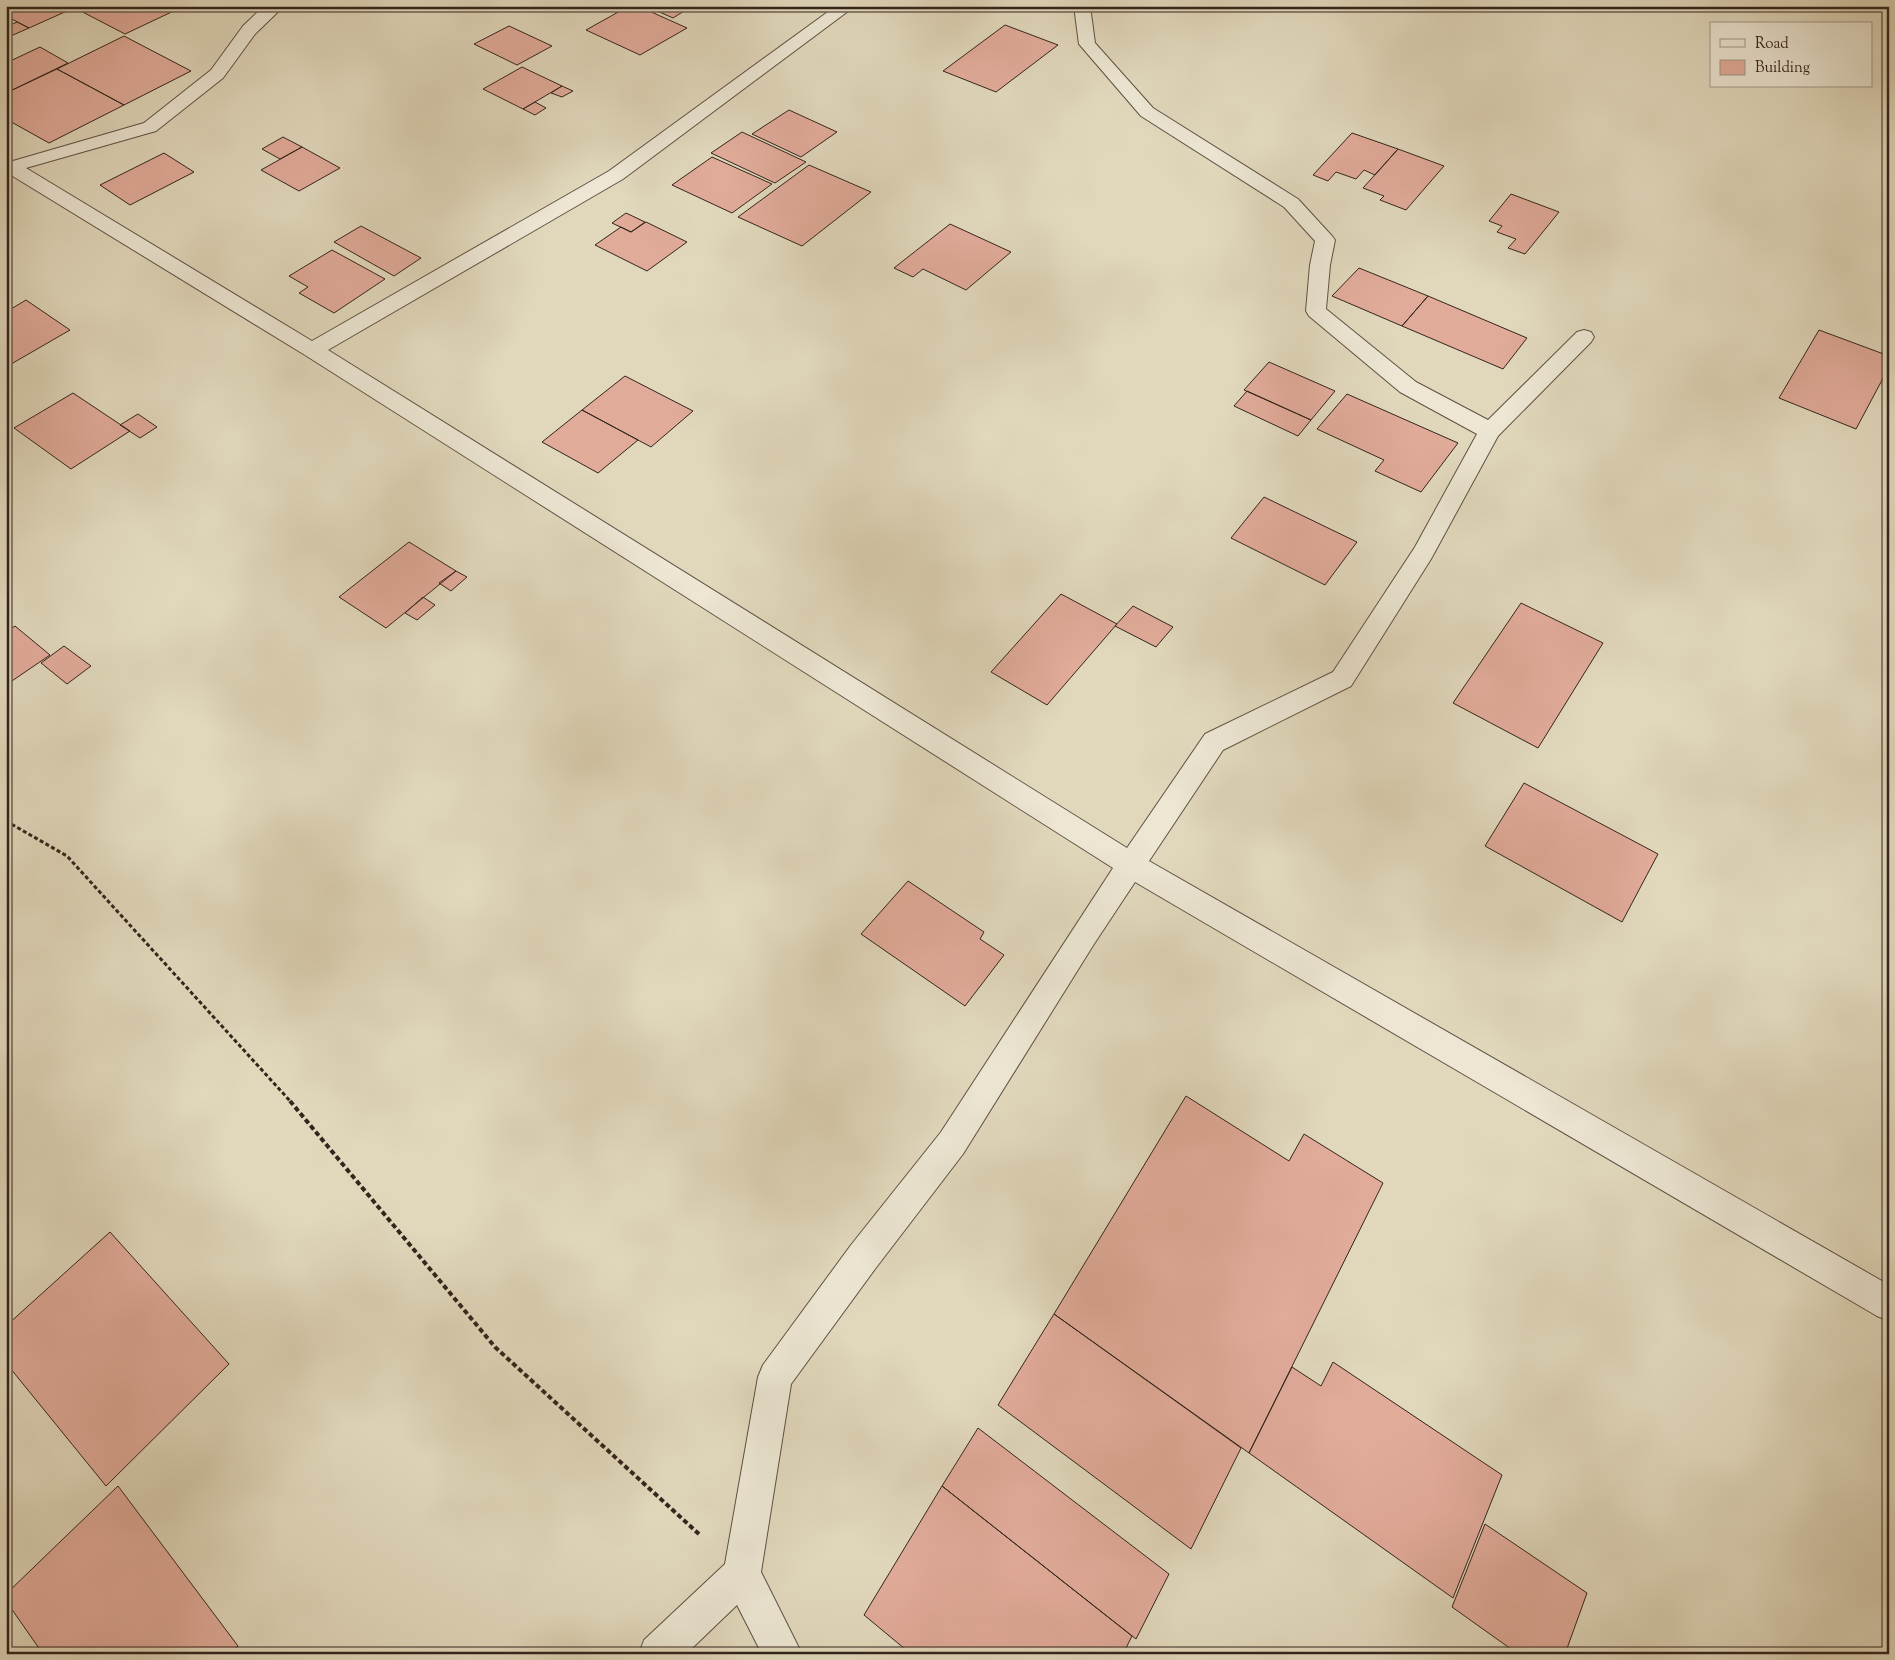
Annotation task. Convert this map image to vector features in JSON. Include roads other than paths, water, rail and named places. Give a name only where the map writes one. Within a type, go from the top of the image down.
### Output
[{"type":"street","points":[[312,350],[616,175],[847,6]]},
{"type":"street","points":[[1082,6],[1087,44],[1147,112],[1291,203],[1325,240],[1320,264],[1316,311],[1408,387],[1490,431]]},
{"type":"street","points":[[9,165],[150,127],[217,74],[249,30],[272,7]]},
{"type":"street","points":[[9,165],[312,350],[1131,865],[1889,1304]]},
{"type":"street","points":[[782,1654],[742,1574],[775,1377],[863,1257],[952,1143],[1084,935],[1214,742],[1342,679],[1423,553],[1490,431],[1584,337]]},
{"type":"street","points":[[658,1654],[742,1574]]}]
